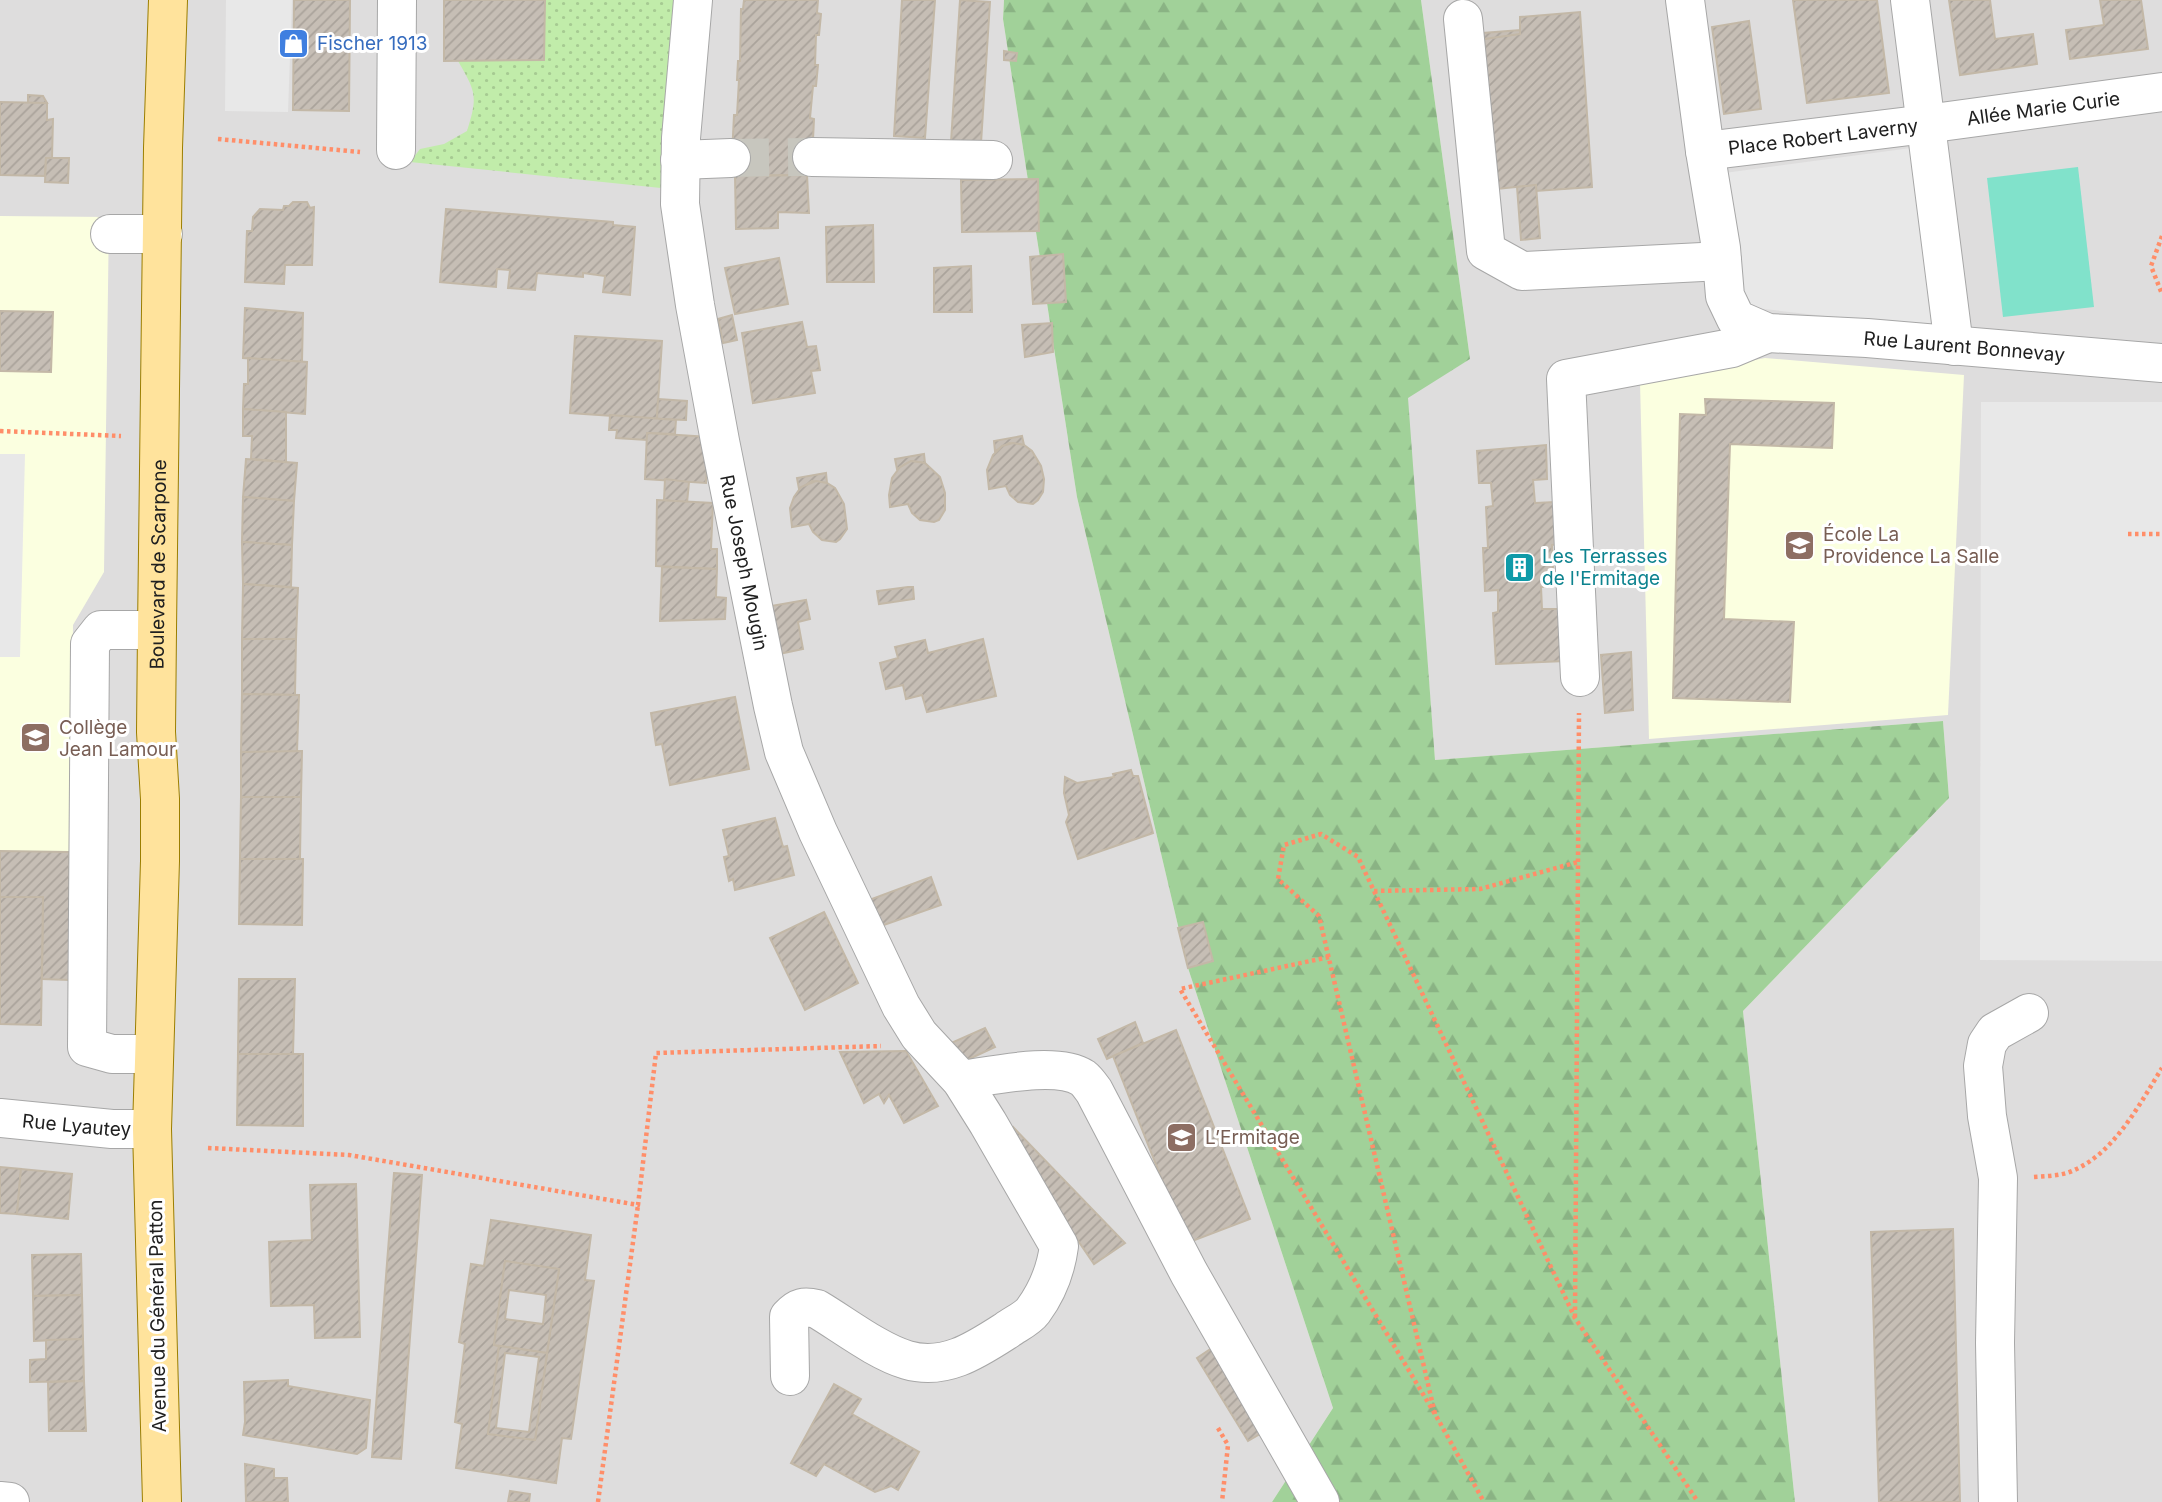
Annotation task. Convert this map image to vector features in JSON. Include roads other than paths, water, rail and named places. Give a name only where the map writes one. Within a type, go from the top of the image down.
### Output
[{"type":"main road","name":"Boulevard de Scarpone","points":[[152,1129],[160,861],[156,732],[163,148],[168,0]]},
{"type":"main road","name":"Avenue du Général Patton","points":[[152,1129],[162,1502]]},
{"type":"street","points":[[383,151],[397,0]]},
{"type":"street","name":"Rue Joseph Mougin","points":[[693,0],[680,160],[680,200],[695,305],[770,693],[784,752],[818,832],[901,1006],[919,1035],[961,1080],[1059,1246],[1049,1284],[1031,1313],[975,1351],[949,1362],[906,1360],[817,1309],[805,1306],[796,1309],[789,1317],[790,1376]]},
{"type":"street","points":[[1685,0],[1705,151]]},
{"type":"street","points":[[1910,0],[1926,124]]},
{"type":"street","points":[[1463,19],[1486,251],[1522,271],[1721,261]]},
{"type":"street","name":"Allée Marie Curie","points":[[1926,124],[2162,92]]},
{"type":"street","name":"Place Robert Laverny","points":[[1768,333],[1737,319],[1725,296],[1705,151],[1926,124],[1954,346]]},
{"type":"street","points":[[812,156],[993,160]]},
{"type":"street","points":[[680,160],[731,158]]},
{"type":"street","points":[[110,234],[163,234]]},
{"type":"street","points":[[1580,677],[1566,379],[1732,348],[1768,333]]},
{"type":"street","name":"Rue Laurent Bonnevay","points":[[1768,333],[2162,363]]},
{"type":"street","points":[[153,1054],[112,1054],[87,1048],[89,657],[90,644],[101,630],[157,630]]},
{"type":"street","points":[[1998,1502],[1995,1343],[1998,1178],[1987,1116],[1983,1066],[1987,1044],[1996,1032],[2029,1013]]},
{"type":"street","points":[[961,1080],[1035,1070],[1064,1072],[1083,1078],[1089,1084],[1189,1273],[1320,1502]]},
{"type":"street","name":"Rue Lyautey","points":[[0,1118],[112,1129],[152,1129]]},
{"type":"street","points":[[0,1501],[10,1502]]},
{"type":"tunnel","points":[[731,158],[812,157]]},
{"type":"place","name":"Fischer 1913","points":[[294,43]]},
{"type":"place","name":"École La Providence La Salle","points":[[1800,545]]},
{"type":"place","name":"Les Terrasses de l'Ermitage","points":[[1519,567]]},
{"type":"place","name":"Collège Jean Lamour","points":[[36,738]]},
{"type":"place","name":"L’Ermitage","points":[[1182,1137]]}]
